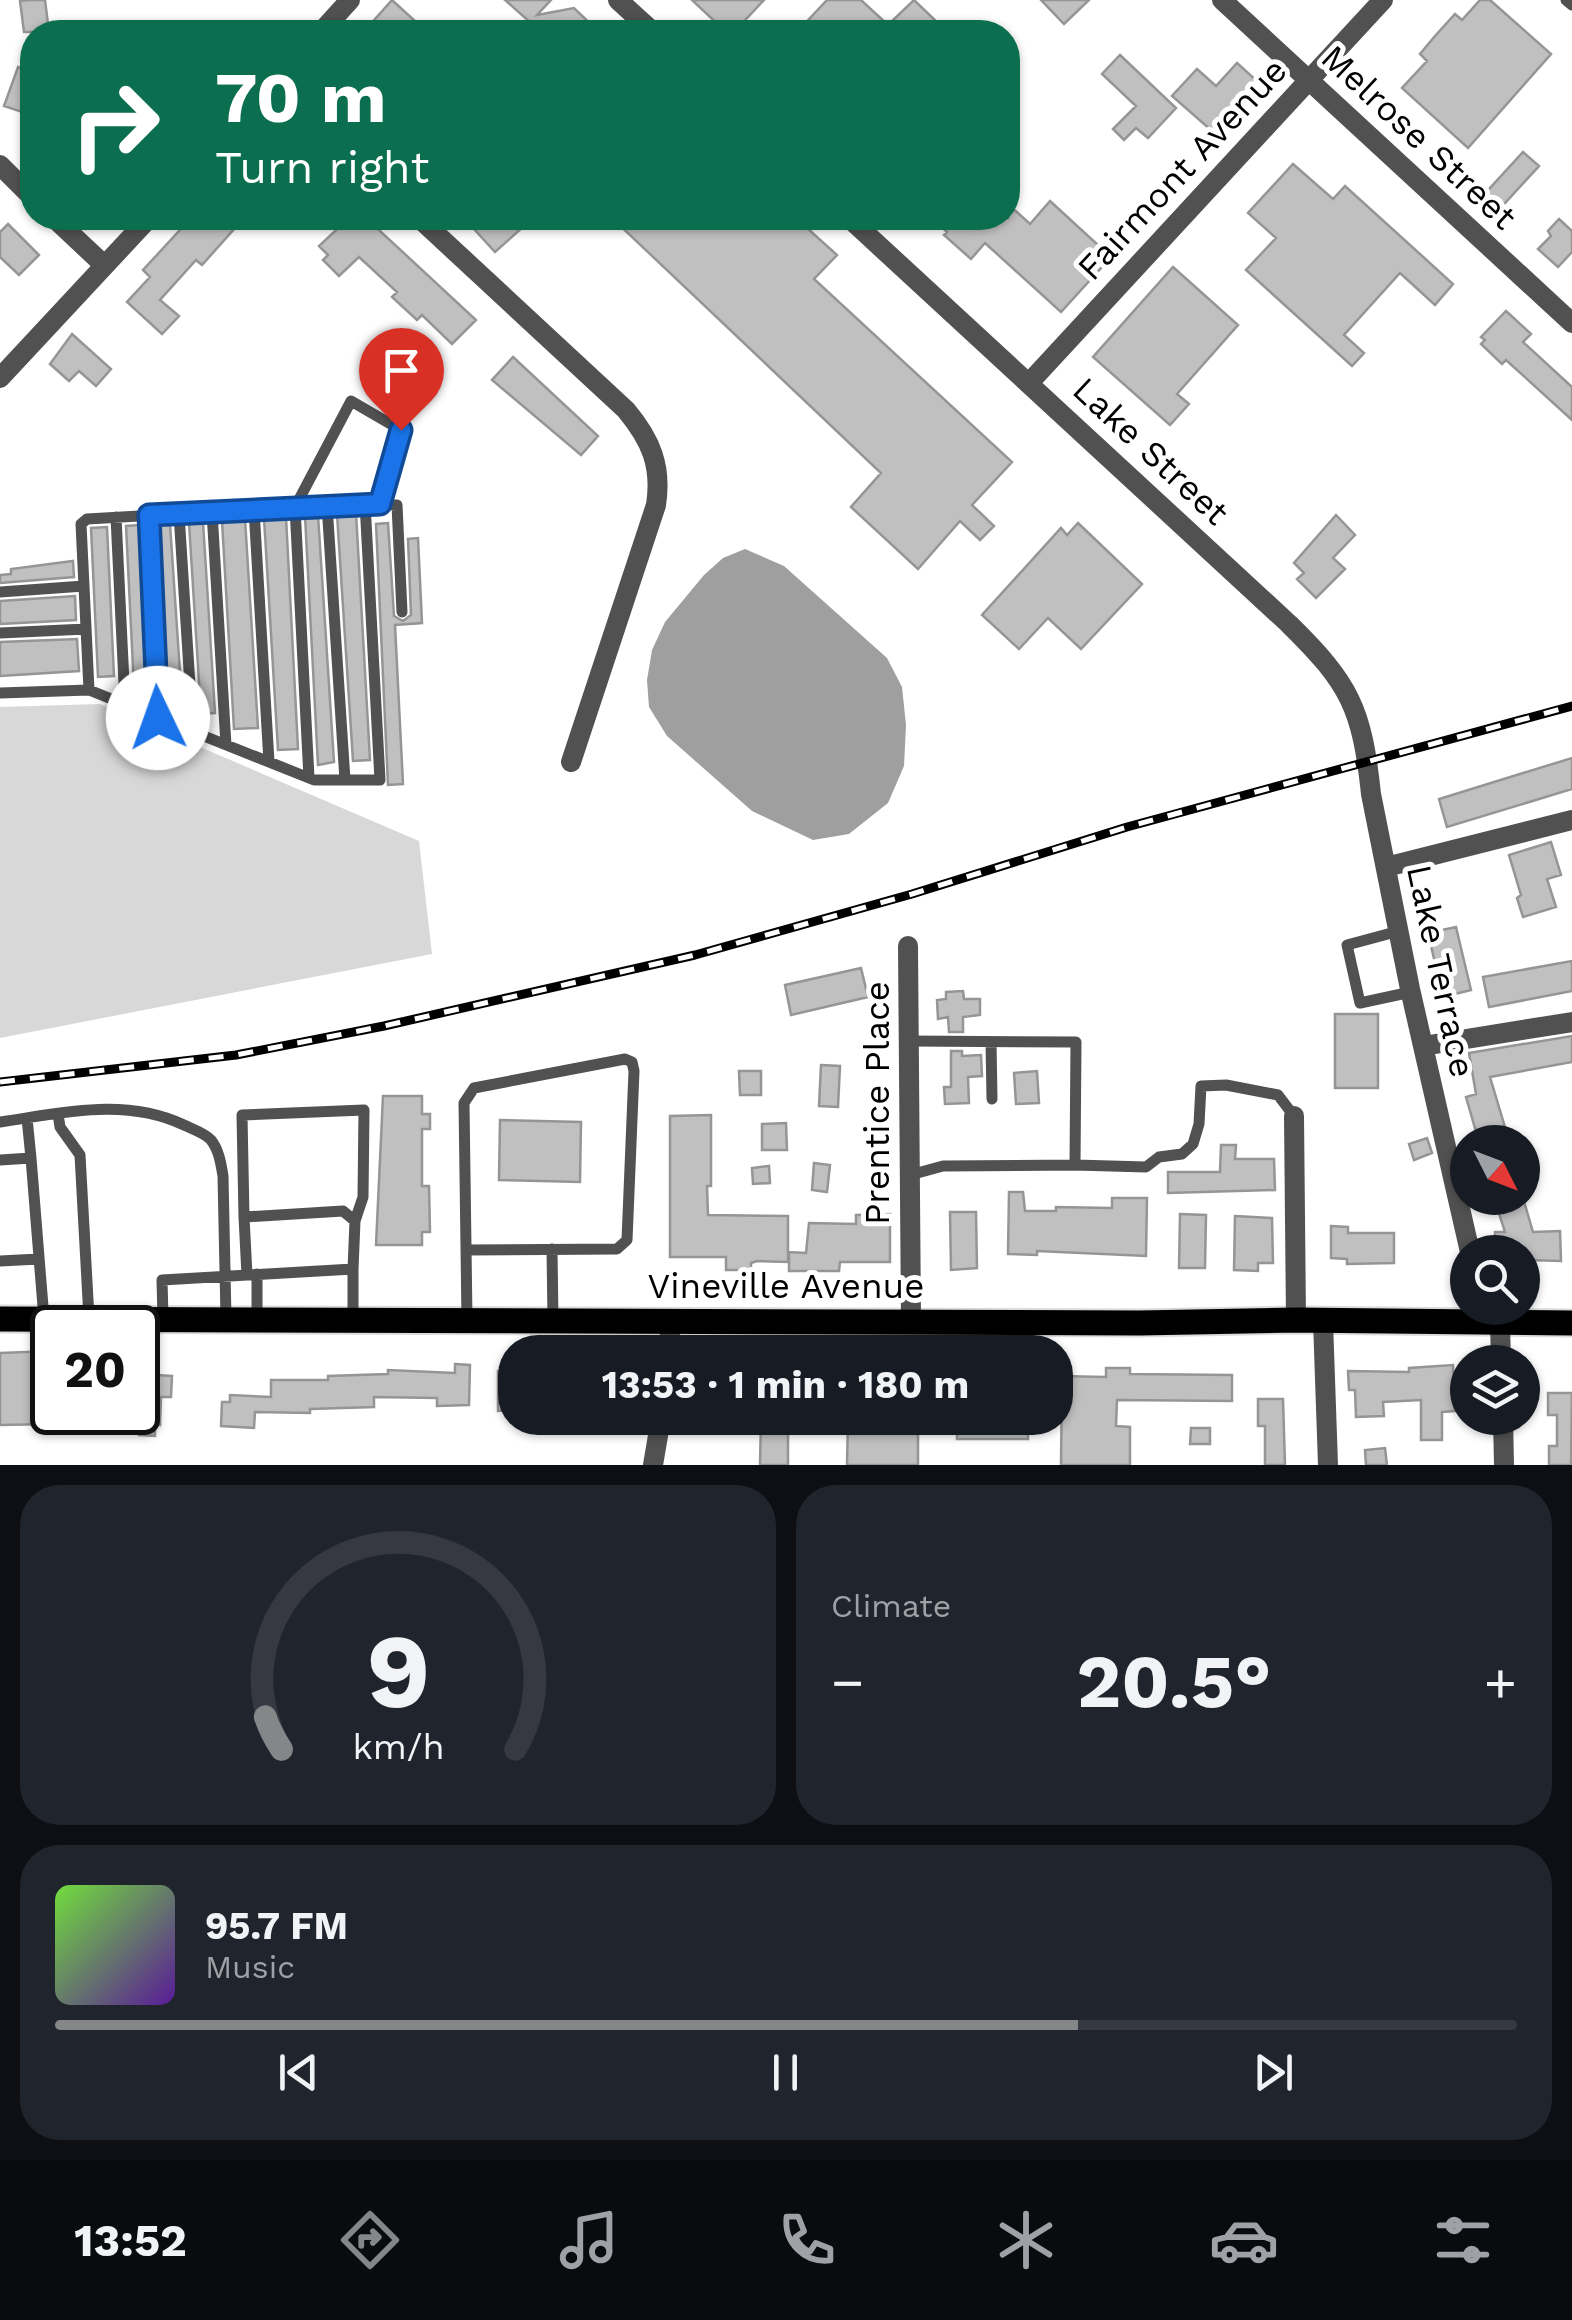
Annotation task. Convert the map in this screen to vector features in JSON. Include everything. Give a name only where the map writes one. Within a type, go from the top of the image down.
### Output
[{"type":"main road","name":"Vineville Avenue","points":[[0,1319],[30,1318]]},
{"type":"main road","name":"Vineville Avenue","points":[[160,1318],[1140,1322],[1450,1319]]},
{"type":"main road","name":"Vineville Avenue","points":[[1540,1321],[1572,1323]]},
{"type":"street","points":[[332,20],[350,0]]},
{"type":"street","points":[[618,0],[640,20]]},
{"type":"street","name":"Melrose Street","points":[[1222,0],[1572,322]]},
{"type":"street","name":"Fairmont Avenue","points":[[1029,383],[1383,0]]},
{"type":"street","points":[[0,165],[20,184]]},
{"type":"street","points":[[66,230],[104,266]]},
{"type":"street","points":[[0,378],[138,230]]},
{"type":"street","points":[[432,230],[626,410],[651,444],[656,462],[656,505],[571,762]]},
{"type":"street","name":"Lake Street","points":[[863,230],[1320,656],[1352,699],[1368,760]]},
{"type":"street","name":"Lake Terrace","points":[[1368,760],[1411,992],[1466,1235]]},
{"type":"street","points":[[1386,867],[1572,820]]},
{"type":"street","name":"Prentice Place","points":[[908,946],[910,1320]]},
{"type":"street","points":[[1423,1046],[1572,1022]]},
{"type":"street","points":[[1294,1116],[1296,1320]]},
{"type":"street","points":[[670,1321],[670,1335]]},
{"type":"street","points":[[1323,1321],[1328,1465]]},
{"type":"street","points":[[653,1465],[658,1435]]},
{"type":"street","points":[[1503,1435],[1504,1465]]},
{"type":"lane","points":[[1566,0],[1572,5]]},
{"type":"lane","points":[[310,778],[295,507],[352,401],[401,430],[380,504]]},
{"type":"lane","points":[[0,693],[90,690],[310,778],[380,780],[365,503]]},
{"type":"lane","points":[[90,690],[81,524],[87,519],[365,503],[397,505],[402,612]]},
{"type":"lane","points":[[327,505],[344,780]]},
{"type":"lane","points":[[254,509],[269,762]]},
{"type":"lane","points":[[212,512],[226,744]]},
{"type":"lane","points":[[180,514],[194,732]]},
{"type":"lane","points":[[149,515],[158,718]]},
{"type":"lane","points":[[116,517],[126,704]]},
{"type":"lane","points":[[0,592],[84,586]]},
{"type":"lane","points":[[0,633],[86,629]]},
{"type":"lane","points":[[1399,931],[1346,945],[1360,1003],[1411,992]]},
{"type":"lane","points":[[909,1041],[1076,1042],[1075,1165]]},
{"type":"lane","points":[[991,1042],[992,1099]]},
{"type":"lane","points":[[466,1250],[618,1250],[626,1240],[632,1062],[625,1059],[474,1088],[467,1094],[464,1103],[466,1319]]},
{"type":"lane","points":[[910,1175],[943,1166],[1146,1167],[1158,1157],[1182,1154],[1193,1144],[1199,1124],[1200,1086],[1226,1085],[1278,1096],[1294,1116]]},
{"type":"lane","points":[[0,1122],[124,1108],[172,1120],[209,1137],[224,1176],[226,1318]]},
{"type":"lane","points":[[256,1318],[244,1216],[242,1115],[364,1110],[363,1198],[355,1221],[353,1318]]},
{"type":"lane","points":[[58,1114],[60,1126],[80,1155],[87,1305]]},
{"type":"lane","points":[[27,1118],[43,1305]]},
{"type":"lane","points":[[0,1160],[32,1158]]},
{"type":"lane","points":[[244,1216],[343,1211],[355,1221]]},
{"type":"lane","points":[[552,1249],[553,1320]]},
{"type":"lane","points":[[0,1261],[39,1259]]},
{"type":"lane","points":[[164,1318],[162,1280],[353,1270]]},
{"type":"shaded area","points":[[745,549],[784,566],[887,658],[902,687],[906,725],[904,766],[888,803],[849,834],[813,840],[752,811],[667,736],[649,707],[647,680],[652,650],[665,622],[704,575],[723,558]]},
{"type":"shaded area","points":[[100,704],[419,841],[432,954],[0,1038],[0,707]]},
{"type":"building","points":[[45,0],[48,20],[22,20],[20,1]]},
{"type":"building","points":[[392,0],[414,20],[374,20]]},
{"type":"building","points":[[505,0],[551,0],[537,15],[574,8],[586,20],[528,20]]},
{"type":"building","points":[[692,0],[764,0],[745,20],[713,20]]},
{"type":"building","points":[[827,0],[861,0],[883,20],[808,20]]},
{"type":"building","points":[[914,0],[935,20],[893,20]]},
{"type":"building","points":[[1041,0],[1089,0],[1064,24]]},
{"type":"building","points":[[1480,0],[1490,0],[1551,54],[1468,148],[1402,88],[1427,61],[1420,54],[1435,36],[1455,14],[1462,20]]},
{"type":"building","points":[[1120,55],[1176,108],[1148,138],[1136,128],[1124,140],[1113,129],[1136,106],[1102,74]]},
{"type":"building","points":[[1237,63],[1257,81],[1212,131],[1172,96],[1197,69],[1216,86]]},
{"type":"building","points":[[18,67],[20,68],[20,111],[4,106]]},
{"type":"building","points":[[1523,152],[1539,166],[1496,213],[1480,199]]},
{"type":"building","points":[[1293,164],[1333,199],[1345,186],[1453,284],[1435,305],[1400,273],[1344,335],[1364,353],[1352,366],[1246,270],[1276,238],[1248,213]]},
{"type":"building","points":[[1050,201],[1111,257],[1061,312],[985,243],[971,259],[944,235],[945,230],[1020,230],[1020,215],[1030,224]]},
{"type":"building","points":[[1559,219],[1572,231],[1572,252],[1558,267],[1538,249],[1551,236],[1548,231]]},
{"type":"building","points":[[8,224],[39,255],[19,275],[0,257],[0,232]]},
{"type":"building","points":[[180,230],[233,230],[202,265],[196,260],[160,300],[179,316],[162,334],[127,302],[150,277],[143,270]]},
{"type":"building","points":[[336,230],[379,230],[476,320],[452,344],[422,315],[417,320],[392,297],[397,292],[359,257],[339,276],[323,260],[328,255],[319,246]]},
{"type":"building","points":[[475,230],[520,230],[495,252]]},
{"type":"building","points":[[625,230],[809,230],[837,255],[814,279],[1012,462],[972,505],[994,526],[980,540],[960,521],[918,569],[851,507],[881,473]]},
{"type":"building","points":[[1173,267],[1238,325],[1177,394],[1189,404],[1170,425],[1093,357]]},
{"type":"building","points":[[1506,311],[1531,334],[1523,342],[1572,387],[1572,420],[1506,360],[1502,364],[1481,344],[1485,340],[1481,337]]},
{"type":"building","points":[[72,334],[111,369],[96,386],[79,371],[69,381],[50,364]]},
{"type":"building","points":[[513,357],[598,436],[581,455],[492,380]]},
{"type":"building","points":[[356,513],[370,760],[353,761],[337,514]]},
{"type":"building","points":[[318,515],[334,762],[318,765],[305,516]]},
{"type":"building","points":[[1336,515],[1355,535],[1333,558],[1345,569],[1316,598],[1297,579],[1304,573],[1294,563]]},
{"type":"building","points":[[286,517],[298,749],[278,750],[264,518]]},
{"type":"building","points":[[245,519],[258,728],[234,729],[222,521]]},
{"type":"building","points":[[203,522],[215,713],[201,714],[189,523]]},
{"type":"building","points":[[388,523],[394,616],[403,621],[411,615],[408,539],[418,538],[422,623],[395,625],[403,784],[388,785],[376,524]]},
{"type":"building","points":[[1078,523],[1142,584],[1081,649],[1048,618],[1019,649],[982,615],[1061,528],[1067,535]]},
{"type":"building","points":[[159,524],[170,524],[182,702],[167,703]]},
{"type":"building","points":[[140,525],[147,687],[134,688],[126,526]]},
{"type":"building","points":[[107,527],[114,676],[98,677],[91,528]]},
{"type":"building","points":[[73,561],[74,577],[0,583],[0,575],[11,574],[11,569]]},
{"type":"building","points":[[75,596],[76,620],[0,624],[0,601]]},
{"type":"building","points":[[77,639],[79,671],[0,676],[0,642]]},
{"type":"building","points":[[1572,758],[1572,789],[1447,827],[1439,799]]},
{"type":"building","points":[[1551,842],[1561,875],[1547,879],[1556,907],[1523,917],[1509,855]]},
{"type":"building","points":[[1456,927],[1471,990],[1443,997],[1428,933]]},
{"type":"building","points":[[1572,961],[1572,991],[1489,1007],[1483,977]]},
{"type":"building","points":[[861,968],[868,997],[791,1015],[785,985]]},
{"type":"building","points":[[963,991],[964,999],[980,999],[980,1015],[963,1017],[963,1032],[949,1032],[948,1017],[938,1019],[937,1000],[946,999],[946,992]]},
{"type":"building","points":[[1335,1014],[1378,1014],[1378,1088],[1335,1088]]},
{"type":"building","points":[[1572,1036],[1572,1062],[1490,1077],[1504,1125],[1474,1125],[1466,1097],[1476,1094],[1469,1053]]},
{"type":"building","points":[[951,1051],[962,1051],[962,1056],[981,1055],[982,1076],[968,1077],[969,1103],[945,1104],[944,1087],[951,1087]]},
{"type":"building","points":[[821,1065],[840,1066],[838,1107],[819,1106]]},
{"type":"building","points":[[739,1071],[761,1071],[761,1095],[740,1095]]},
{"type":"building","points":[[1037,1071],[1039,1103],[1016,1104],[1014,1073]]},
{"type":"building","points":[[383,1096],[422,1096],[422,1114],[430,1114],[430,1129],[422,1129],[422,1186],[429,1186],[430,1232],[422,1232],[422,1245],[376,1245]]},
{"type":"building","points":[[711,1115],[708,1215],[788,1216],[788,1262],[757,1261],[751,1263],[751,1270],[726,1270],[726,1257],[670,1257],[670,1116]]},
{"type":"building","points":[[500,1120],[581,1122],[580,1182],[499,1180]]},
{"type":"building","points":[[786,1123],[787,1150],[762,1150],[762,1124]]},
{"type":"building","points":[[1427,1138],[1432,1153],[1414,1160],[1409,1144]]},
{"type":"building","points":[[1221,1145],[1236,1145],[1235,1159],[1274,1159],[1275,1190],[1168,1193],[1168,1172],[1220,1172]]},
{"type":"building","points":[[814,1163],[830,1165],[827,1192],[812,1190]]},
{"type":"building","points":[[769,1166],[770,1183],[753,1184],[752,1168]]},
{"type":"building","points":[[1009,1192],[1023,1192],[1025,1211],[1112,1208],[1112,1198],[1147,1198],[1146,1256],[1037,1251],[1037,1255],[1008,1254]]},
{"type":"building","points":[[950,1212],[976,1212],[977,1268],[951,1270]]},
{"type":"building","points":[[890,1214],[890,1262],[840,1262],[839,1271],[789,1271],[789,1252],[806,1253],[809,1223],[856,1224],[856,1215]]},
{"type":"building","points":[[1180,1214],[1206,1215],[1205,1268],[1179,1268]]},
{"type":"building","points":[[1500,1215],[1528,1215],[1533,1232],[1560,1231],[1561,1261],[1540,1260],[1540,1235],[1495,1235],[1505,1232]]},
{"type":"building","points":[[1235,1216],[1272,1218],[1273,1263],[1258,1263],[1258,1271],[1234,1270]]},
{"type":"building","points":[[1331,1226],[1348,1227],[1348,1233],[1394,1233],[1394,1263],[1347,1264],[1347,1259],[1331,1258]]},
{"type":"building","points":[[30,1352],[30,1424],[0,1425],[0,1353]]},
{"type":"building","points":[[455,1364],[470,1365],[469,1405],[437,1406],[437,1398],[374,1397],[374,1407],[310,1409],[310,1413],[255,1412],[254,1428],[221,1426],[222,1402],[230,1402],[230,1395],[271,1397],[271,1380],[328,1380],[328,1376],[388,1374],[388,1370],[455,1373]]},
{"type":"building","points":[[1450,1365],[1450,1411],[1442,1412],[1442,1440],[1421,1440],[1421,1400],[1383,1402],[1384,1416],[1356,1417],[1355,1390],[1349,1390],[1348,1371],[1409,1372],[1409,1368]]},
{"type":"building","points":[[1106,1368],[1130,1368],[1130,1374],[1232,1375],[1232,1401],[1117,1400],[1116,1426],[1130,1427],[1130,1465],[1061,1465],[1061,1435],[1073,1435],[1073,1376],[1106,1377]]},
{"type":"building","points":[[160,1375],[172,1376],[171,1397],[161,1397],[160,1425]]},
{"type":"building","points":[[1548,1393],[1572,1393],[1571,1465],[1549,1465],[1549,1446],[1557,1446],[1557,1415],[1548,1415]]},
{"type":"building","points":[[1258,1399],[1283,1399],[1285,1465],[1265,1465],[1265,1426],[1258,1426]]},
{"type":"building","points":[[1191,1428],[1210,1428],[1210,1444],[1190,1444]]},
{"type":"building","points":[[761,1435],[788,1435],[788,1465],[760,1465]]},
{"type":"building","points":[[848,1435],[918,1435],[918,1465],[847,1465]]},
{"type":"building","points":[[957,1435],[1028,1435],[1028,1439],[957,1439]]},
{"type":"building","points":[[1385,1448],[1387,1465],[1366,1465],[1365,1450]]},
{"type":"railway","points":[[0,1082],[236,1055],[384,1026],[695,955],[912,894],[1127,827],[1572,706]]},
{"type":"route","points":[[158,718],[149,515],[380,504],[401,430]]}]
